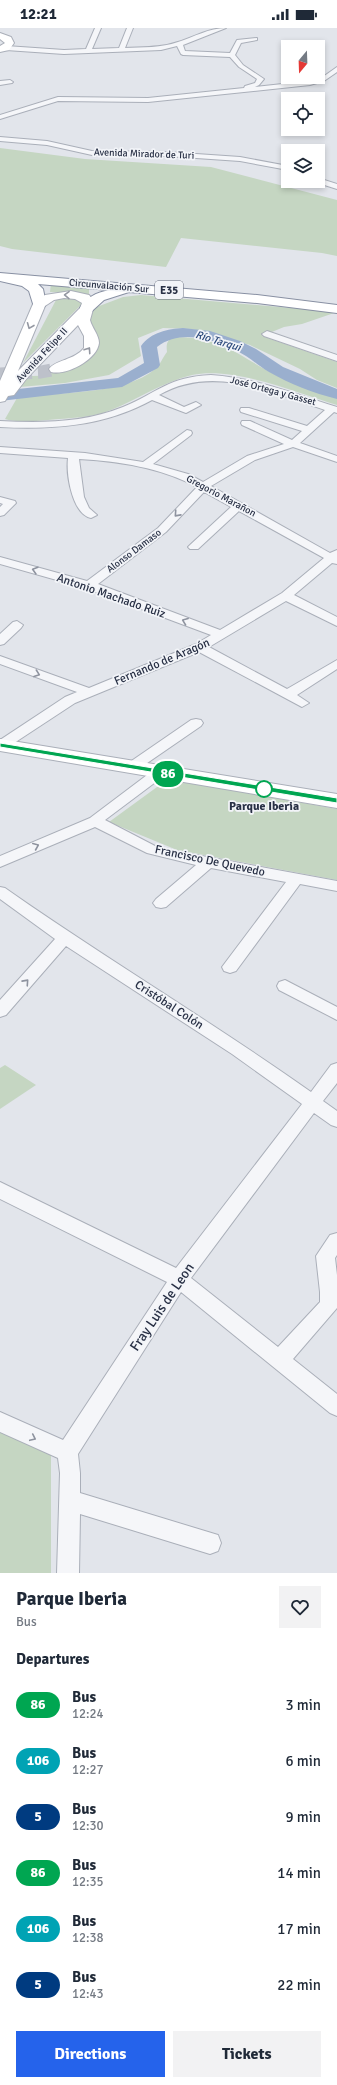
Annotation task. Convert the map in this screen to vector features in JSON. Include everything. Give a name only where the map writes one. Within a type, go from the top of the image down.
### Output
[{"type":"highway","name":"Circunvalación Sur","points":[[0,269],[192,284],[337,300]]},
{"type":"highway","name":"Circunvalación Sur","points":[[0,277],[176,291],[337,308]]},
{"type":"highway","points":[[0,277],[22,281],[32,286],[38,293],[39,304]]},
{"type":"highway","points":[[87,308],[99,297],[107,294],[128,290],[176,291]]},
{"type":"main road","points":[[0,36],[10,41],[3,48]]},
{"type":"main road","points":[[39,304],[43,299],[51,296],[71,295],[86,298],[89,302],[83,322],[91,336],[92,346],[89,352],[77,361],[56,369]]},
{"type":"main road","name":"Avenida Felipe II","points":[[0,405],[4,389],[39,304]]},
{"type":"main road","name":"Avenida Felipe II","points":[[4,389],[87,308]]},
{"type":"main road","points":[[0,362],[7,360],[21,348]]},
{"type":"main road","points":[[0,746],[337,801]]},
{"type":"street","points":[[88,51],[98,28]]},
{"type":"street","points":[[121,50],[130,28]]},
{"type":"street","points":[[3,48],[54,52],[161,48],[179,44],[224,28]]},
{"type":"street","points":[[232,55],[239,41],[255,39]]},
{"type":"street","points":[[179,44],[181,52],[183,53],[232,55],[241,66],[261,79],[257,84],[239,90]]},
{"type":"street","points":[[0,116],[41,103],[58,100],[84,98],[148,100],[310,83],[322,80],[337,68]]},
{"type":"street","points":[[0,83],[10,82]]},
{"type":"street","name":"Avenida Mirador de Turi","points":[[0,139],[47,143],[92,153],[168,154],[240,159],[281,167]]},
{"type":"street","points":[[325,183],[337,187]]},
{"type":"street","points":[[267,334],[337,358]]},
{"type":"street","name":"José Ortega y Gasset","points":[[0,424],[79,422],[104,417],[127,409],[172,385],[191,379],[213,378],[229,379],[294,395],[335,409]]},
{"type":"street","points":[[152,396],[181,409],[186,410],[196,405]]},
{"type":"street","name":"Alonso Damaso","points":[[89,585],[162,530],[204,486],[251,458],[293,444],[335,409]]},
{"type":"street","points":[[245,410],[310,430]]},
{"type":"street","points":[[246,423],[293,444],[337,459]]},
{"type":"street","points":[[145,465],[187,433]]},
{"type":"street","name":"Gregorio Marañon","points":[[0,450],[74,455],[145,465],[184,476],[335,557]]},
{"type":"street","points":[[74,455],[73,461],[78,499],[83,508],[91,516]]},
{"type":"street","points":[[0,500],[11,503],[0,513]]},
{"type":"street","points":[[194,547],[238,505]]},
{"type":"street","name":"Fernando de Aragón","points":[[0,746],[70,700],[200,647],[286,596],[335,557]]},
{"type":"street","name":"Antonio Machado Ruiz","points":[[0,560],[89,585],[221,635]]},
{"type":"street","points":[[286,596],[337,622]]},
{"type":"street","points":[[0,641],[18,626]]},
{"type":"street","points":[[200,647],[302,703]]},
{"type":"street","points":[[0,660],[88,692]]},
{"type":"street","points":[[287,695],[337,664]]},
{"type":"street","points":[[132,767],[196,723]]},
{"type":"street","points":[[0,862],[95,821],[160,772]]},
{"type":"street","name":"Francisco De Quevedo","points":[[95,821],[152,850],[168,855],[337,886]]},
{"type":"street","points":[[161,903],[208,862]]},
{"type":"street","points":[[230,966],[296,879]]},
{"type":"street","name":"Cristóbal Colón","points":[[0,892],[65,938],[238,1049],[337,1120]]},
{"type":"street","points":[[0,1011],[65,938]]},
{"type":"street","points":[[285,986],[337,1014]]},
{"type":"street","name":"Fray Luis de Leon","points":[[67,1452],[179,1279],[337,1070]]},
{"type":"street","points":[[0,1190],[179,1279],[337,1406]]},
{"type":"street","points":[[279,1360],[329,1305],[330,1292],[325,1256],[337,1241]]},
{"type":"street","points":[[0,1422],[67,1452],[70,1473],[68,1573]]},
{"type":"street","points":[[69,1500],[210,1543]]},
{"type":"green space","points":[[0,148],[85,159],[211,167],[281,185],[281,188],[291,188],[337,200],[337,256],[322,253],[181,238],[166,267],[12,249],[0,246]]},
{"type":"green space","points":[[51,283],[89,288],[89,297],[72,293],[50,292]]},
{"type":"green space","points":[[141,295],[337,312],[302,324],[284,327],[262,336],[337,362],[337,388],[317,380],[300,369],[250,345],[192,329],[163,328],[138,338],[141,356],[109,375],[65,383],[20,387],[30,376],[52,373],[85,359],[86,322],[94,308],[123,297]]},
{"type":"green space","points":[[68,297],[77,298],[82,304],[23,363],[56,300]]},
{"type":"green space","points":[[174,337],[204,340],[216,343],[289,381],[337,398],[337,405],[246,377],[209,373],[181,378],[121,406],[96,415],[32,421],[15,421],[5,419],[17,398],[108,388],[126,384],[142,377],[155,369],[167,352],[170,339]]},
{"type":"green space","name":"Parque Iberia","points":[[168,779],[337,809],[337,880],[177,850],[109,822]]},
{"type":"green space","points":[[5,1065],[36,1085],[0,1109],[0,1068]]},
{"type":"green space","points":[[0,1429],[51,1455],[51,1573],[0,1573]]},
{"type":"waterway","name":"Río Tarqui","points":[[0,396],[122,382],[152,365],[149,346],[159,338],[183,332],[196,333],[223,340],[250,352],[277,370],[314,387],[337,394]]},
{"type":"tunnel","points":[[0,374],[41,372],[56,369]]},
{"type":"bus line","name":"86","points":[[0,745],[337,801]]},
{"type":"place","name":"Parque Iberia","points":[[264,789]]}]
